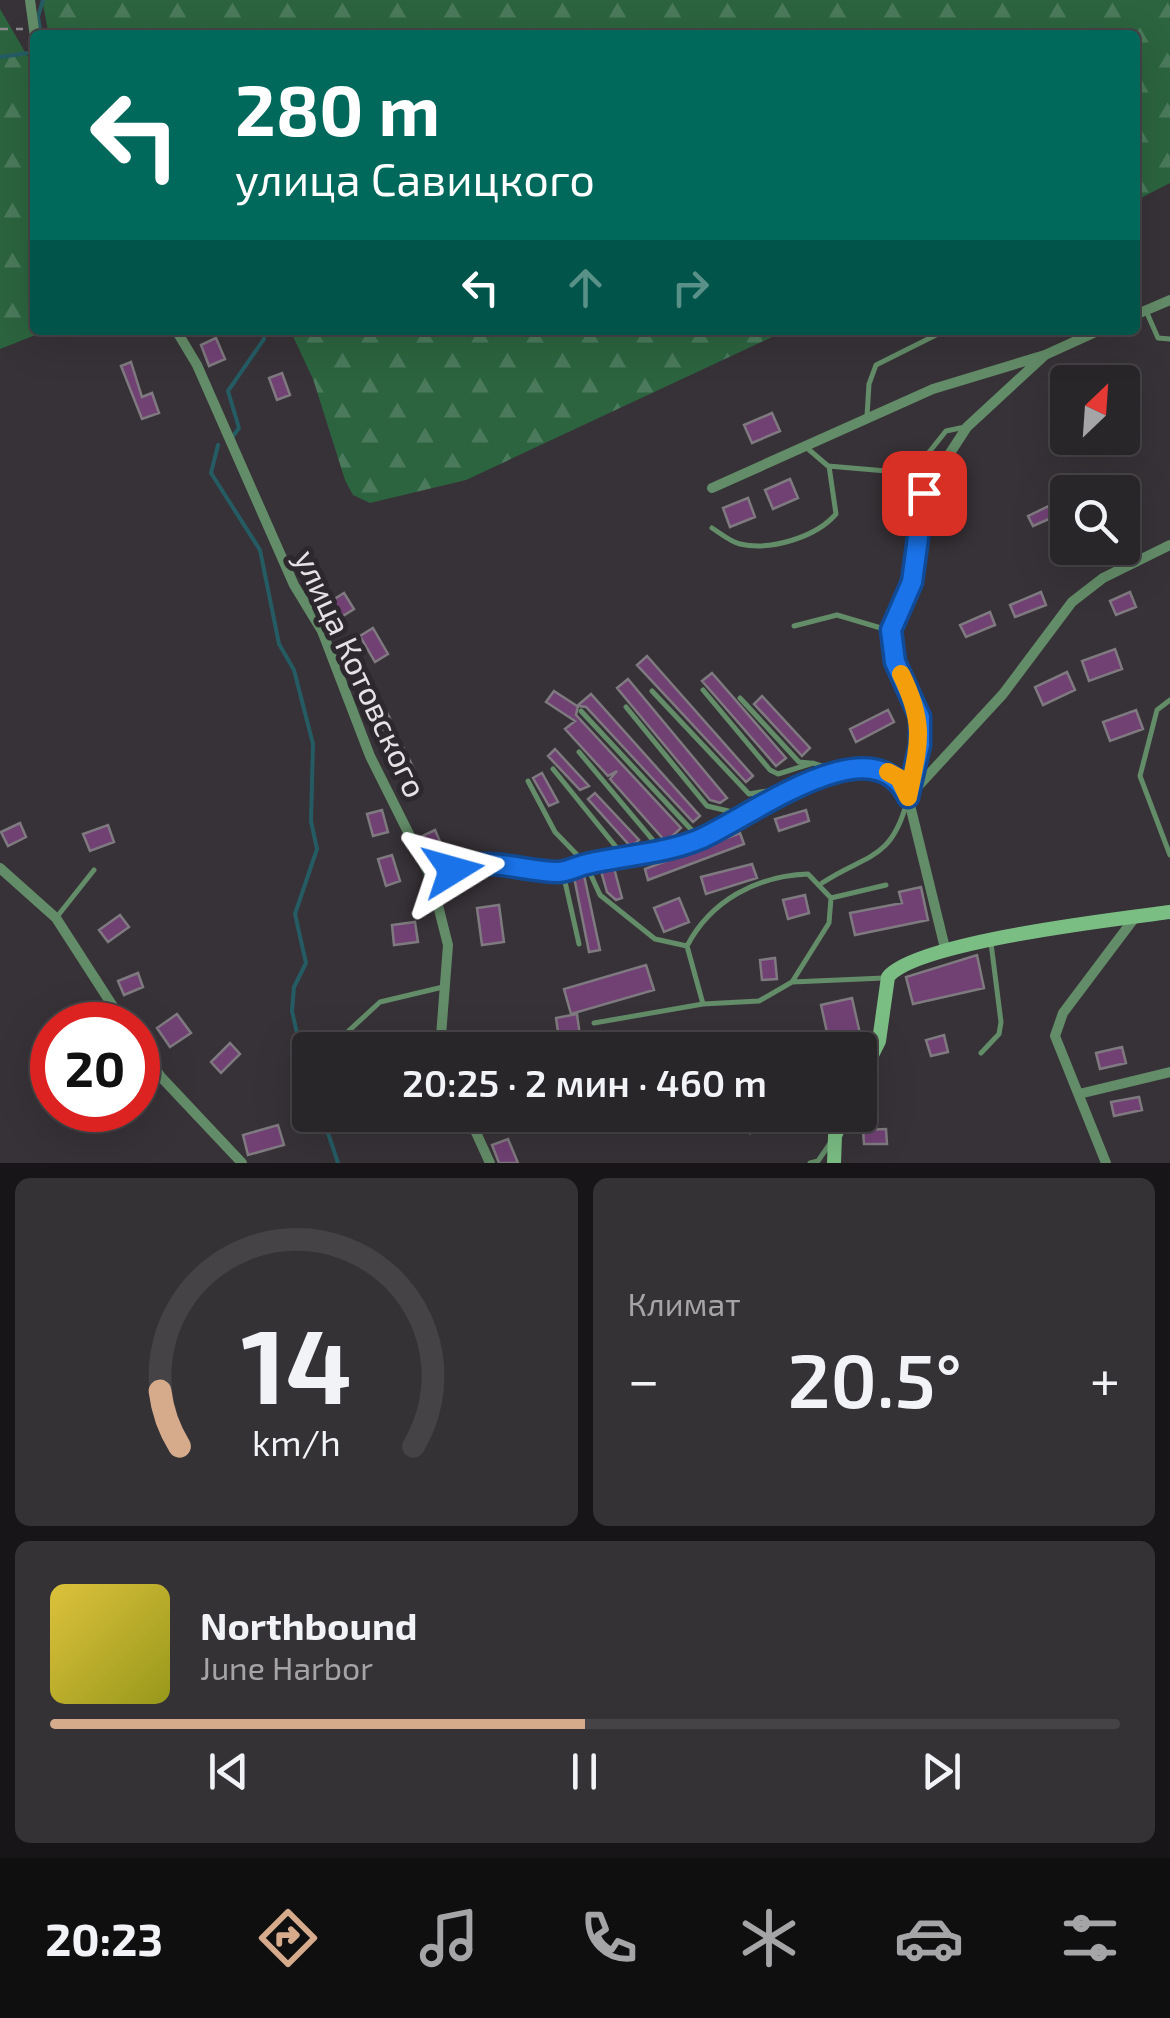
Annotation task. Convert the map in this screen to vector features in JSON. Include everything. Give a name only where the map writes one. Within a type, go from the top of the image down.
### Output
[{"type":"street","points":[[30,0],[34,30]]},
{"type":"street","points":[[1140,312],[1170,300]]},
{"type":"street","name":"улица Котовского","points":[[179,335],[197,365],[294,585],[322,630],[370,756],[430,878],[448,945],[441,1032]]},
{"type":"street","points":[[712,488],[867,416],[934,389],[1045,355],[1089,335]]},
{"type":"street","points":[[944,948],[908,797],[920,745],[920,717],[895,662],[891,630],[912,582],[924,493],[967,427],[1045,355]]},
{"type":"street","points":[[908,797],[1004,694],[1072,602],[1103,578],[1170,545]]},
{"type":"street","points":[[0,868],[56,918],[110,1002]]},
{"type":"street","points":[[877,1045],[888,978],[930,952],[1170,912]]},
{"type":"street","points":[[1106,1163],[1055,1036],[1058,1021],[1136,916]]},
{"type":"street","points":[[1079,1094],[1170,1072]]},
{"type":"street","points":[[160,1076],[242,1163]]},
{"type":"street","points":[[476,1132],[490,1163]]},
{"type":"street","points":[[834,1163],[838,1132]]},
{"type":"lane","points":[[1140,312],[1158,338],[1170,338]]},
{"type":"lane","points":[[867,416],[876,365],[936,335]]},
{"type":"lane","points":[[805,446],[828,466],[898,472],[918,466],[946,431],[967,427]]},
{"type":"lane","points":[[712,528],[738,544],[772,544],[822,530],[836,514],[828,466]]},
{"type":"lane","points":[[794,626],[838,614],[891,630]]},
{"type":"lane","points":[[652,690],[749,794],[798,786]]},
{"type":"lane","points":[[703,690],[770,770],[778,774],[812,763]]},
{"type":"lane","points":[[740,698],[799,762],[836,770],[884,770],[899,778],[908,797],[898,834],[878,854],[822,884]]},
{"type":"lane","points":[[1170,700],[1157,710],[1140,776],[1170,855]]},
{"type":"lane","points":[[626,707],[707,806],[744,814]]},
{"type":"lane","points":[[581,711],[700,839]]},
{"type":"lane","points":[[579,752],[662,851]]},
{"type":"lane","points":[[553,770],[625,858]]},
{"type":"lane","points":[[430,878],[493,861],[563,872],[586,864],[662,851],[700,839],[836,770]]},
{"type":"lane","points":[[528,781],[555,832],[586,864],[600,895],[655,940],[687,946]]},
{"type":"lane","points":[[56,918],[94,870]]},
{"type":"lane","points":[[563,872],[578,944]]},
{"type":"lane","points":[[703,1004],[687,946],[712,908],[747,888],[791,874],[808,874],[822,884],[831,898],[829,923],[792,982]]},
{"type":"lane","points":[[831,898],[886,885]]},
{"type":"lane","points":[[981,1052],[999,1034],[1001,1022],[991,942]]},
{"type":"lane","points":[[594,1023],[703,1004],[759,1001],[792,982],[888,978]]},
{"type":"lane","points":[[348,1032],[380,1002],[442,987]]},
{"type":"lane","points":[[810,1163],[818,1161],[836,1136]]},
{"type":"path","points":[[0,29],[30,33]]},
{"type":"green space","points":[[42,0],[1170,0],[1170,183],[1140,198],[1140,30],[48,30]]},
{"type":"green space","points":[[0,9],[30,60],[30,335],[35,335],[0,349]]},
{"type":"green space","points":[[292,335],[776,335],[466,480],[370,503],[353,495],[345,480],[313,379]]},
{"type":"building","points":[[216,338],[225,359],[209,366],[201,345]]},
{"type":"building","points":[[131,362],[142,397],[152,393],[159,413],[142,419],[121,366]]},
{"type":"building","points":[[282,373],[290,395],[277,400],[269,378]]},
{"type":"building","points":[[772,413],[780,431],[752,443],[744,425]]},
{"type":"building","points":[[790,479],[798,498],[773,509],[765,490]]},
{"type":"building","points":[[748,498],[755,517],[730,527],[723,508]]},
{"type":"building","points":[[1050,505],[1050,518],[1033,526],[1028,516]]},
{"type":"building","points":[[1041,592],[1046,605],[1015,617],[1010,605]]},
{"type":"building","points":[[1130,592],[1136,607],[1116,615],[1110,601]]},
{"type":"building","points":[[344,593],[354,609],[338,619],[328,603]]},
{"type":"building","points":[[990,612],[995,625],[966,637],[960,625]]},
{"type":"building","points":[[373,628],[388,654],[375,662],[360,636]]},
{"type":"building","points":[[1115,649],[1122,669],[1089,681],[1082,661]]},
{"type":"building","points":[[647,656],[753,776],[746,782],[637,665]]},
{"type":"building","points":[[1067,672],[1075,690],[1043,705],[1035,687]]},
{"type":"building","points":[[712,673],[786,758],[776,766],[702,681]]},
{"type":"building","points":[[628,679],[727,798],[720,803],[710,800],[617,688]]},
{"type":"building","points":[[554,691],[577,706],[591,694],[700,816],[693,822],[586,707],[578,706],[576,715],[681,828],[666,842],[610,779],[617,771],[608,776],[565,729],[575,721],[546,702]]},
{"type":"building","points":[[762,696],[810,748],[802,756],[754,704]]},
{"type":"building","points":[[384,706],[393,725],[379,731],[370,712]]},
{"type":"building","points":[[888,710],[894,722],[856,742],[850,729]]},
{"type":"building","points":[[1136,710],[1143,729],[1110,741],[1103,722]]},
{"type":"building","points":[[401,743],[414,769],[397,777],[384,752]]},
{"type":"building","points":[[555,749],[589,786],[580,790],[548,756]]},
{"type":"building","points":[[542,773],[558,802],[549,806],[533,778]]},
{"type":"building","points":[[595,793],[639,840],[631,847],[588,799]]},
{"type":"building","points":[[382,810],[388,832],[373,836],[367,814]]},
{"type":"building","points":[[806,810],[809,821],[779,831],[775,819]]},
{"type":"building","points":[[20,823],[26,837],[8,846],[1,832]]},
{"type":"building","points":[[108,825],[114,842],[90,851],[83,834]]},
{"type":"building","points":[[435,830],[445,853],[431,859],[420,837]]},
{"type":"building","points":[[740,833],[744,844],[648,880],[645,869]]},
{"type":"building","points":[[392,855],[400,881],[386,886],[378,859]]},
{"type":"building","points":[[752,864],[757,878],[706,894],[701,877]]},
{"type":"building","points":[[614,868],[622,898],[616,900],[607,892],[601,871]]},
{"type":"building","points":[[584,875],[600,950],[589,952],[574,877]]},
{"type":"building","points":[[921,887],[928,920],[855,935],[850,913],[902,903],[899,892]]},
{"type":"building","points":[[805,895],[809,913],[788,919],[783,900]]},
{"type":"building","points":[[679,898],[689,922],[664,932],[654,908]]},
{"type":"building","points":[[499,905],[504,942],[482,945],[477,908]]},
{"type":"building","points":[[120,915],[129,927],[108,942],[99,930]]},
{"type":"building","points":[[415,922],[418,942],[394,945],[392,925]]},
{"type":"building","points":[[977,955],[984,988],[913,1004],[906,977]]},
{"type":"building","points":[[775,958],[777,979],[762,980],[760,960]]},
{"type":"building","points":[[646,965],[654,990],[571,1014],[564,989]]},
{"type":"building","points":[[138,973],[143,987],[124,995],[118,981]]},
{"type":"building","points":[[852,998],[860,1032],[827,1032],[821,1005]]},
{"type":"building","points":[[177,1014],[191,1033],[170,1047],[160,1026]]},
{"type":"building","points":[[577,1014],[579,1032],[558,1032],[556,1018]]},
{"type":"building","points":[[944,1035],[948,1052],[931,1056],[926,1040]]},
{"type":"building","points":[[230,1043],[240,1054],[221,1073],[211,1062]]},
{"type":"building","points":[[1122,1047],[1126,1063],[1100,1069],[1096,1053]]},
{"type":"building","points":[[1139,1097],[1142,1110],[1114,1116],[1111,1102]]},
{"type":"building","points":[[278,1125],[284,1145],[248,1155],[243,1135]]},
{"type":"building","points":[[886,1129],[887,1144],[864,1144],[863,1132]]},
{"type":"building","points":[[508,1139],[518,1163],[499,1163],[492,1145]]},
{"type":"waterway","points":[[40,30],[38,17],[43,0]]},
{"type":"waterway","points":[[0,57],[28,53]]},
{"type":"waterway","points":[[233,436],[239,428],[228,391],[264,335]]},
{"type":"waterway","points":[[218,445],[211,473],[260,550],[279,644],[294,670],[313,744],[311,821],[317,849],[295,914],[306,963],[294,987],[292,1011],[297,1032]]},
{"type":"waterway","points":[[327,1132],[338,1163]]},
{"type":"slow traffic","points":[[888,772],[899,778],[908,797],[920,745],[920,717],[901,674]]},
{"type":"route","points":[[453,870],[493,861],[518,868],[563,872],[586,864],[662,851],[700,839],[836,770],[884,770],[899,778],[908,797],[920,745],[920,717],[895,662],[891,630],[912,582],[924,493]]}]
